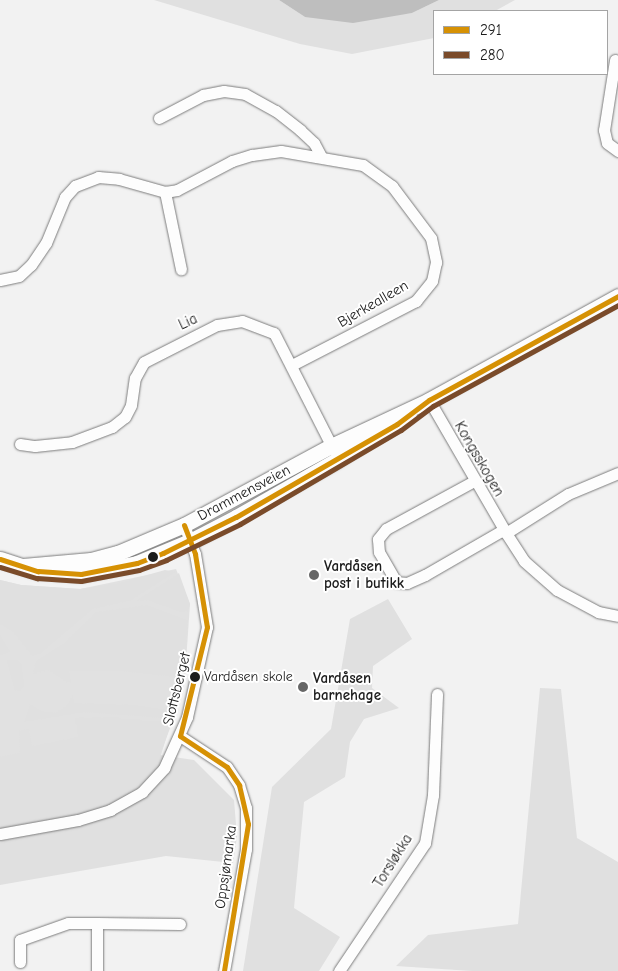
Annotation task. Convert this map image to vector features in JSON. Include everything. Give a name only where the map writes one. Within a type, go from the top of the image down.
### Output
[{"type":"main road","name":"Drammensveien","points":[[0,559],[38,571],[81,574],[137,563],[192,540],[335,452],[618,296]]},
{"type":"main road","name":"Drammensveien","points":[[23,566],[91,560],[118,553],[184,525],[335,452]]},
{"type":"street","points":[[615,60],[613,93],[604,130],[607,144],[618,151]]},
{"type":"street","points":[[159,118],[203,95],[224,91],[245,94],[276,111],[300,130],[314,143],[321,156]]},
{"type":"street","name":"Bjerkealleen","points":[[165,192],[177,190],[232,161],[252,155],[281,151],[321,156],[364,165],[392,186],[431,238],[436,262],[432,281],[416,301],[292,365]]},
{"type":"street","points":[[0,280],[19,276],[39,256],[65,197],[75,186],[98,177],[119,178],[165,192],[181,270]]},
{"type":"street","name":"Lia","points":[[20,444],[35,446],[72,442],[112,427],[125,417],[131,405],[135,378],[144,362],[217,325],[242,321],[256,324],[274,333],[335,452]]},
{"type":"street","name":"Kongsskogen","points":[[428,400],[474,481],[524,561],[557,590],[598,612],[618,616]]},
{"type":"street","points":[[474,481],[386,529],[378,539],[379,552],[396,582],[407,583],[425,575],[568,494],[618,473]]},
{"type":"street","name":"Slottsberget","points":[[0,834],[78,820],[110,810],[142,792],[164,768],[180,736],[206,627],[192,540],[184,525]]},
{"type":"street","name":"Torsløkka","points":[[339,971],[425,843],[433,795],[437,694]]},
{"type":"street","name":"Oppsjømarka","points":[[180,736],[227,767],[239,785],[246,808],[246,849],[224,971]]},
{"type":"street","points":[[20,962],[20,940],[68,923],[180,924]]},
{"type":"street","points":[[97,923],[97,971]]},
{"type":"shaded area","points":[[154,0],[279,0],[305,17],[384,16],[412,13],[439,0],[515,0],[497,10],[433,10],[433,38],[352,54],[300,44]]},
{"type":"shaded area","points":[[279,0],[439,0],[412,13],[353,23],[305,17]]},
{"type":"shaded area","points":[[176,569],[190,604],[185,677],[161,755],[152,774],[0,808],[0,580],[21,585],[80,589]]},
{"type":"shaded area","points":[[165,570],[175,572],[132,600],[93,609],[41,653],[32,656],[12,631],[0,624],[0,580],[21,585],[80,589],[119,583]]},
{"type":"shaded area","points":[[179,573],[190,604],[188,611],[181,612],[147,600],[136,601]]},
{"type":"shaded area","points":[[388,599],[412,639],[373,666],[372,688],[399,708],[364,719],[350,742],[345,777],[304,802],[294,908],[340,937],[319,971],[243,971],[272,787],[331,729],[350,619]]},
{"type":"shaded area","points":[[148,605],[188,620],[183,689],[175,687],[175,677],[122,671],[69,671],[71,682],[67,683],[49,670],[33,674],[36,661],[64,643],[96,612]]},
{"type":"shaded area","points":[[0,635],[10,652],[0,655]]},
{"type":"shaded area","points":[[7,660],[17,660],[21,664],[24,686],[20,691],[15,690]]},
{"type":"shaded area","points":[[540,688],[561,689],[577,838],[618,862],[618,971],[472,971],[396,966],[428,935],[518,924]]},
{"type":"shaded area","points":[[73,695],[75,703],[134,705],[169,710],[171,702],[177,703],[162,718],[85,712],[24,722],[30,704],[42,711],[55,713],[66,706]]},
{"type":"shaded area","points":[[109,717],[172,723],[160,755],[194,760],[234,800],[237,837],[233,863],[166,856],[0,885],[0,757],[20,753],[19,731],[29,729],[32,746],[78,737],[75,718]]},
{"type":"transit line","name":"291","points":[[0,559],[38,571],[81,574],[137,563],[163,553],[236,517],[397,424],[429,400],[618,296]]},
{"type":"transit line","name":"280","points":[[0,567],[37,578],[81,581],[139,570],[166,560],[240,524],[401,430],[433,406],[618,305]]},
{"type":"transit line","name":"291","points":[[184,525],[195,554],[207,627],[180,736],[227,767],[239,785],[248,824],[224,971]]},
{"type":"place","name":"Vardåsen post i butikk","points":[[314,575]]},
{"type":"place","name":"Vardåsen skole","points":[[195,677]]},
{"type":"place","name":"Vardåsen barnehage","points":[[303,687]]}]
